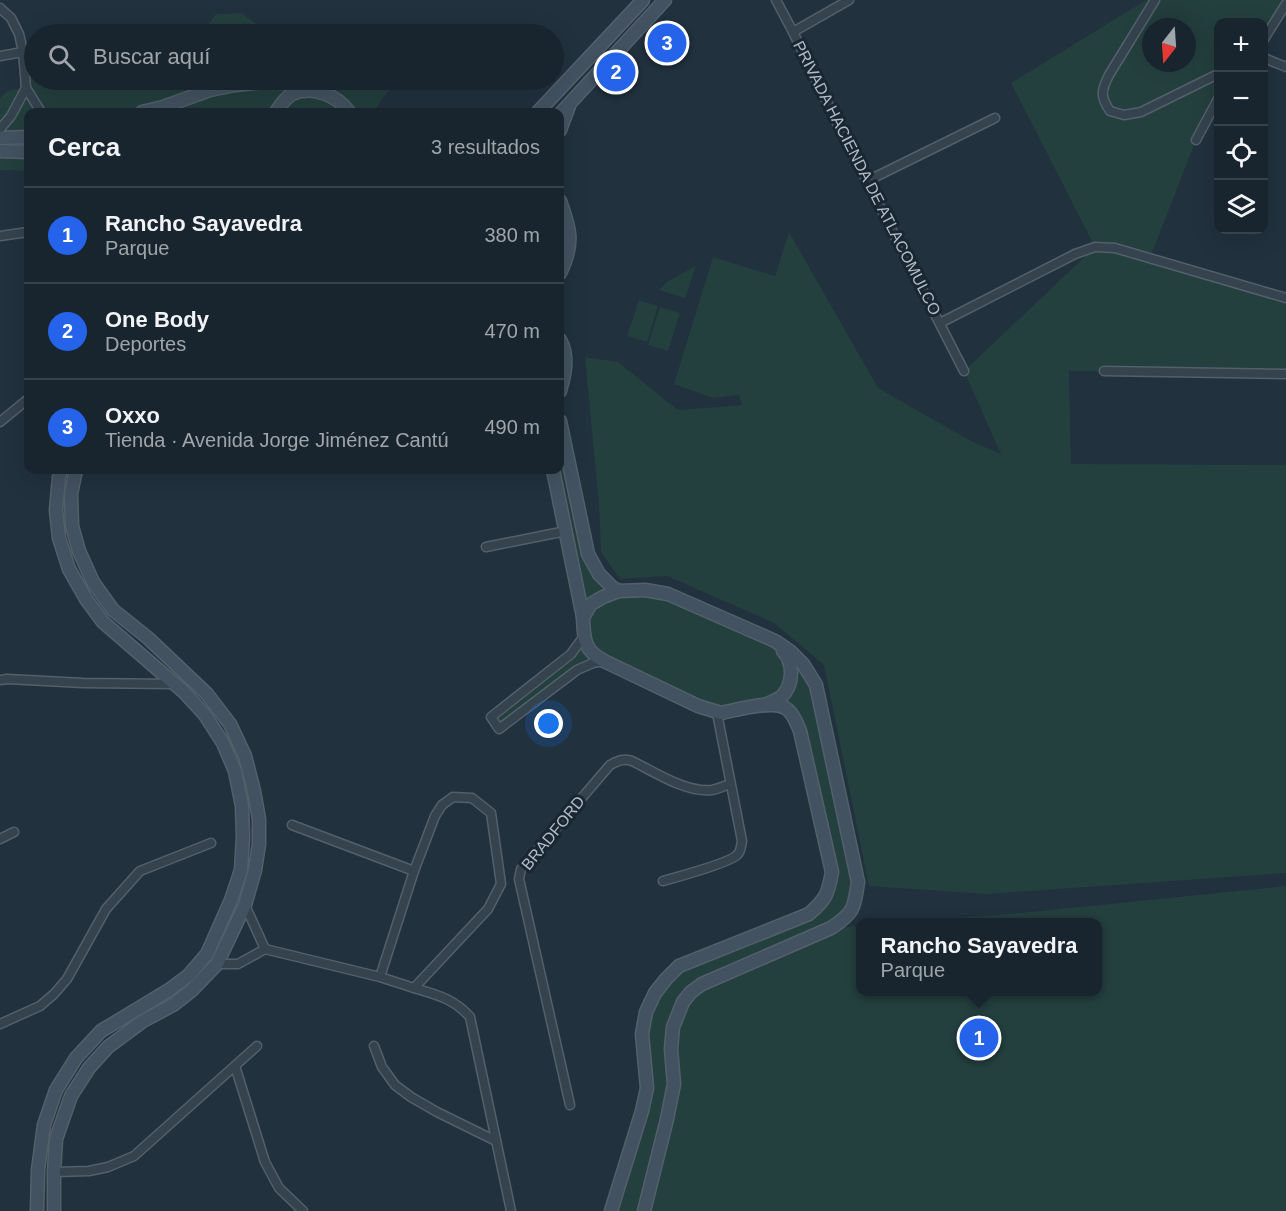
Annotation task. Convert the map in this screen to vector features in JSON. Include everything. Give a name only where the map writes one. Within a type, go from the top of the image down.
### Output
[{"type":"main road","points":[[564,84],[643,0]]},
{"type":"main road","points":[[564,110],[665,0]]},
{"type":"main road","points":[[159,108],[210,90]]},
{"type":"main road","points":[[542,108],[559,90]]},
{"type":"main road","points":[[279,108],[292,95],[305,91],[330,96],[345,108]]},
{"type":"main road","points":[[564,120],[571,102]]},
{"type":"main road","points":[[0,138],[24,138]]},
{"type":"main road","points":[[0,151],[24,152]]},
{"type":"main road","points":[[564,212],[570,238],[564,264]]},
{"type":"main road","points":[[564,348],[566,362],[564,373]]},
{"type":"main road","points":[[564,440],[588,554],[599,574],[619,591]]},
{"type":"main road","points":[[37,1211],[38,1170],[44,1125],[56,1090],[76,1058],[101,1032],[189,975],[207,954],[231,900],[241,870],[243,837],[235,771],[223,743],[205,715],[175,684],[103,622],[86,599],[69,569],[59,538],[56,510],[60,474]]},
{"type":"main road","points":[[54,1211],[56,1139],[70,1096],[89,1068],[108,1047],[143,1021],[180,1000],[217,964],[245,906],[255,870],[259,844],[259,819],[254,791],[245,756],[230,724],[207,694],[148,638],[113,610],[93,582],[79,551],[72,526],[71,494],[75,474]]},
{"type":"main road","points":[[554,474],[583,617],[584,636],[591,652],[604,661],[717,713],[777,704],[787,708],[800,731],[832,872],[829,891],[809,914],[679,966],[655,993],[646,1012],[642,1034],[647,1088],[611,1211]]},
{"type":"main road","points":[[583,617],[591,604],[603,597],[619,591],[645,590],[668,594],[775,641],[791,652],[803,664],[816,685],[858,882],[855,903],[847,917],[831,928],[702,984],[683,1002],[673,1027],[671,1049],[674,1084],[644,1211]]},
{"type":"main road","points":[[765,705],[781,696],[789,684],[792,669],[788,656],[775,641]]},
{"type":"main road","points":[[76,1058],[89,1068]]},
{"type":"street","name":"PRIVADA HACIENDA DE ATLACOMULCO","points":[[776,0],[963,371]]},
{"type":"street","name":"PRIVADA HACIENDA DE ATLACOMULCO","points":[[793,32],[849,0]]},
{"type":"street","points":[[1155,0],[1103,87],[1102,99],[1110,111],[1124,115],[1141,112],[1214,76]]},
{"type":"street","points":[[1268,31],[1286,4]]},
{"type":"street","points":[[0,8],[11,18],[19,34],[24,64]]},
{"type":"street","points":[[0,56],[23,52]]},
{"type":"street","points":[[1268,60],[1286,67]]},
{"type":"street","points":[[0,129],[11,116],[24,90]]},
{"type":"street","points":[[28,90],[39,108]]},
{"type":"street","points":[[1196,140],[1214,106]]},
{"type":"street","name":"PRIVADA HACIENDA DE ATLACOMULCO","points":[[867,181],[995,118]]},
{"type":"street","points":[[0,236],[24,233]]},
{"type":"street","name":"PRIVADA HACIENDA DE ATLACOMULCO","points":[[940,323],[1075,254],[1095,247],[1115,248],[1286,298]]},
{"type":"street","points":[[1104,371],[1286,374]]},
{"type":"street","points":[[0,422],[24,402]]},
{"type":"street","points":[[486,547],[566,531]]},
{"type":"street","points":[[584,636],[571,654],[491,717],[499,729],[577,670],[604,661]]},
{"type":"street","points":[[0,680],[175,684]]},
{"type":"street","points":[[663,881],[725,862],[737,855],[741,848],[742,841],[717,713]]},
{"type":"street","name":"BRADFORD","points":[[570,1105],[519,879],[520,869],[610,765],[620,760],[632,761],[694,789],[711,790],[730,784]]},
{"type":"street","points":[[380,977],[414,871],[435,816],[442,804],[453,797],[472,798],[491,813],[501,884],[488,909],[414,988]]},
{"type":"street","points":[[292,825],[414,871]]},
{"type":"street","points":[[0,839],[14,832]]},
{"type":"street","points":[[0,1024],[40,1006],[54,994],[67,978],[106,909],[140,871],[211,843]]},
{"type":"street","points":[[245,906],[265,949]]},
{"type":"street","points":[[217,964],[238,964],[265,949],[380,977],[449,999],[461,1007],[470,1017],[510,1211]]},
{"type":"street","points":[[54,1172],[89,1171],[108,1167],[134,1156],[257,1046]]},
{"type":"street","points":[[374,1046],[382,1067],[395,1085],[411,1097],[460,1125],[496,1141]]},
{"type":"street","points":[[235,1066],[265,1162],[279,1188],[303,1211]]},
{"type":"green space","points":[[1146,0],[1286,0],[1268,32],[1268,18],[1214,18],[1214,106],[1196,140],[1150,258],[1286,298],[1286,374],[1069,371],[1071,464],[1286,465],[1286,873],[986,894],[869,886],[824,665],[774,623],[667,576],[620,579],[601,552],[585,357],[618,362],[678,410],[742,405],[739,395],[713,398],[674,384],[713,257],[775,276],[789,232],[878,388],[971,441],[1001,454],[964,371],[1095,247],[1011,83]]},
{"type":"green space","points":[[242,13],[256,24],[208,24],[216,14]]},
{"type":"green space","points":[[24,87],[24,90],[390,90],[376,108],[24,108],[24,171],[0,170],[0,98],[7,91]]},
{"type":"green space","points":[[696,266],[685,298],[659,290],[668,281]]},
{"type":"green space","points":[[639,300],[658,306],[647,342],[627,336]]},
{"type":"green space","points":[[660,307],[680,313],[668,351],[648,345]]},
{"type":"green space","points":[[564,440],[588,554],[613,588],[645,590],[775,641],[816,685],[858,882],[855,903],[833,928],[856,926],[856,996],[1102,996],[1102,918],[956,918],[1286,886],[1286,1211],[611,1211],[642,1111],[646,1012],[679,966],[809,914],[832,872],[800,731],[787,708],[721,713],[593,663],[499,729],[491,717],[571,654],[584,636],[554,474],[564,474]]},
{"type":"place","name":"Oxxo","points":[[667,43]]},
{"type":"place","name":"One Body","points":[[616,72]]},
{"type":"place","name":"Rancho Sayavedra","points":[[979,1038]]}]
